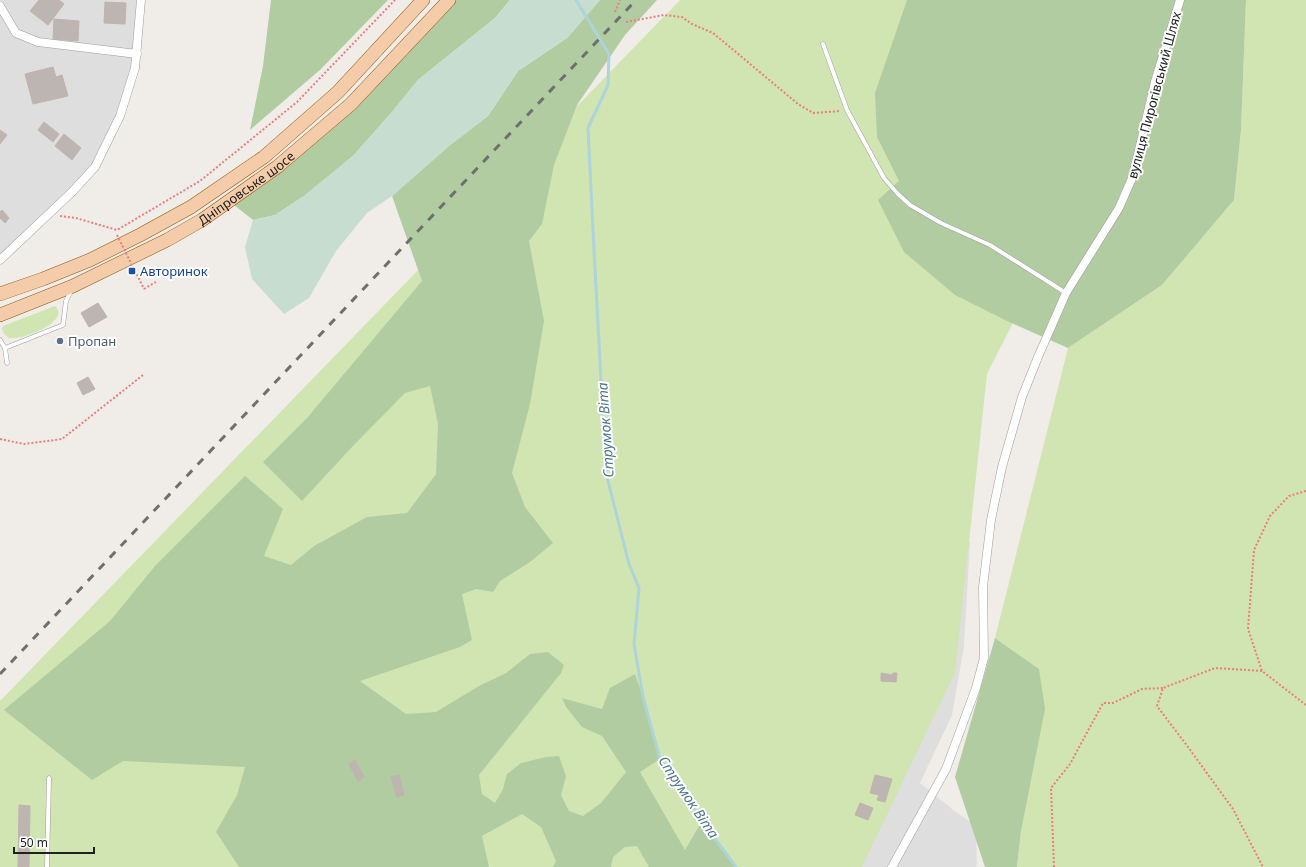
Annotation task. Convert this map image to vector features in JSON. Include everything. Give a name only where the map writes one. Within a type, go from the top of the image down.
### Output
[{"type":"main road","name":"Дніпровське шосе","points":[[0,294],[90,260],[140,235],[191,207],[264,157],[338,92],[423,0]]},
{"type":"main road","name":"Дніпровське шосе","points":[[0,316],[73,286],[166,240],[202,220],[278,167],[351,104],[449,0]]},
{"type":"street","points":[[0,260],[72,192],[95,167],[120,116],[136,68],[141,0]]},
{"type":"street","name":"вулиця Пирогівський Шлях","points":[[892,867],[946,769],[976,688],[984,658],[983,587],[991,520],[1002,467],[1022,397],[1066,293],[1119,208],[1133,176],[1155,82],[1180,0]]},
{"type":"street","points":[[0,6],[16,33],[38,42],[138,54]]},
{"type":"lane","points":[[823,44],[847,110],[884,178],[896,193],[910,205],[941,223],[990,245],[1066,293]]},
{"type":"lane","points":[[5,348],[63,325],[66,301],[73,286]]},
{"type":"lane","points":[[0,340],[5,348],[8,363]]},
{"type":"lane","points":[[47,867],[49,778]]},
{"type":"path","points":[[46,215],[76,218],[117,230],[200,181],[297,102],[395,0]]},
{"type":"path","points":[[615,12],[620,0]]},
{"type":"path","points":[[626,22],[664,15],[682,17],[692,24],[713,33],[798,104],[813,113],[847,110]]},
{"type":"path","points":[[117,236],[144,289],[156,282]]},
{"type":"path","points":[[0,439],[24,444],[62,439],[144,375]]},
{"type":"path","points":[[1262,671],[1248,629],[1254,550],[1270,516],[1289,496],[1306,491]]},
{"type":"path","points":[[1054,867],[1051,788],[1070,764],[1103,703],[1113,703],[1142,689],[1163,688],[1215,668],[1262,671],[1306,704]]},
{"type":"path","points":[[1163,688],[1157,706],[1233,809],[1263,867]]},
{"type":"shaded area","points":[[0,0],[141,0],[135,68],[95,167],[0,260]]},
{"type":"shaded area","points":[[885,526],[970,542],[964,646],[952,715],[920,783],[976,826],[977,864],[976,867],[791,867]]},
{"type":"green space","points":[[271,0],[388,0],[321,69],[250,130],[263,66]]},
{"type":"green space","points":[[449,0],[510,0],[495,18],[418,80],[353,156],[304,196],[275,215],[253,220],[229,201],[277,167]]},
{"type":"green space","points":[[510,0],[600,0],[567,38],[518,71],[488,116],[450,145],[392,196],[367,213],[336,251],[309,298],[284,314],[252,279],[245,247],[253,220],[275,215],[304,196],[353,156],[418,80],[495,18]]},
{"type":"green space","points":[[600,0],[657,0],[625,35],[577,105],[554,165],[542,224],[529,241],[544,321],[530,404],[512,473],[525,507],[553,543],[530,562],[500,581],[493,592],[476,589],[462,594],[472,640],[460,647],[360,681],[406,714],[436,712],[479,686],[506,673],[530,654],[548,652],[564,665],[561,673],[479,775],[482,794],[495,803],[503,789],[507,774],[521,763],[546,757],[559,756],[566,776],[561,795],[569,811],[583,816],[601,803],[626,772],[602,736],[582,727],[566,707],[562,698],[602,709],[610,688],[635,674],[660,759],[640,772],[685,850],[702,821],[736,867],[649,867],[637,846],[625,847],[613,857],[611,867],[553,867],[556,861],[541,827],[522,814],[482,836],[489,867],[239,867],[216,832],[237,795],[245,767],[123,761],[92,780],[4,710],[110,621],[155,566],[245,476],[283,509],[264,556],[291,565],[314,546],[367,517],[407,513],[436,474],[438,424],[430,386],[405,393],[302,501],[263,462],[307,418],[422,281],[392,196],[450,145],[488,116],[518,71],[567,38]]},
{"type":"green space","points":[[680,0],[1157,0],[1100,152],[987,374],[955,673],[862,867],[0,867],[0,701]]},
{"type":"green space","points":[[907,0],[1246,0],[1241,130],[1234,200],[1162,285],[1068,348],[1007,321],[955,295],[904,252],[878,200],[899,181],[877,137],[875,93]]},
{"type":"green space","points":[[1246,0],[1306,0],[1306,867],[1017,867],[1039,669],[995,638],[1068,348],[1162,285],[1234,200],[1241,130]]},
{"type":"green space","points":[[55,306],[58,311],[58,316],[43,329],[19,338],[9,338],[4,334],[2,329],[3,326]]},
{"type":"green space","points":[[995,638],[1039,669],[1045,709],[1021,831],[1017,867],[985,867],[955,777]]},
{"type":"building","points":[[39,0],[59,0],[64,4],[48,25],[30,11]]},
{"type":"building","points":[[105,2],[126,3],[125,24],[104,23]]},
{"type":"building","points":[[54,19],[79,21],[78,41],[53,39]]},
{"type":"building","points":[[53,67],[56,77],[62,75],[68,96],[33,104],[25,74]]},
{"type":"building","points":[[44,122],[59,134],[53,142],[38,130]]},
{"type":"building","points":[[0,130],[7,135],[0,144]]},
{"type":"building","points":[[64,134],[81,148],[72,160],[55,146]]},
{"type":"building","points":[[2,210],[9,218],[5,223],[0,218],[0,212]]},
{"type":"building","points":[[98,303],[107,317],[89,327],[81,313]]},
{"type":"building","points":[[88,377],[95,389],[83,395],[77,383]]},
{"type":"building","points":[[881,673],[892,675],[893,673],[897,673],[896,682],[881,681]]},
{"type":"building","points":[[355,760],[364,777],[358,781],[349,764]]},
{"type":"building","points":[[399,775],[404,795],[397,797],[391,777]]},
{"type":"building","points":[[875,775],[892,779],[885,802],[877,800],[879,795],[870,793]]},
{"type":"building","points":[[860,803],[873,808],[868,820],[855,815]]},
{"type":"building","points":[[19,805],[30,806],[29,867],[18,867]]},
{"type":"waterway","name":"Струмок Віта","points":[[576,0],[609,54],[608,85],[588,128],[594,250],[606,473],[629,564],[639,588],[634,644],[643,697],[660,759],[702,821],[736,867]]},
{"type":"railway","points":[[0,674],[636,0]]},
{"type":"place","name":"Авторинок","points":[[132,271]]},
{"type":"place","name":"Пропан","points":[[60,341]]}]
